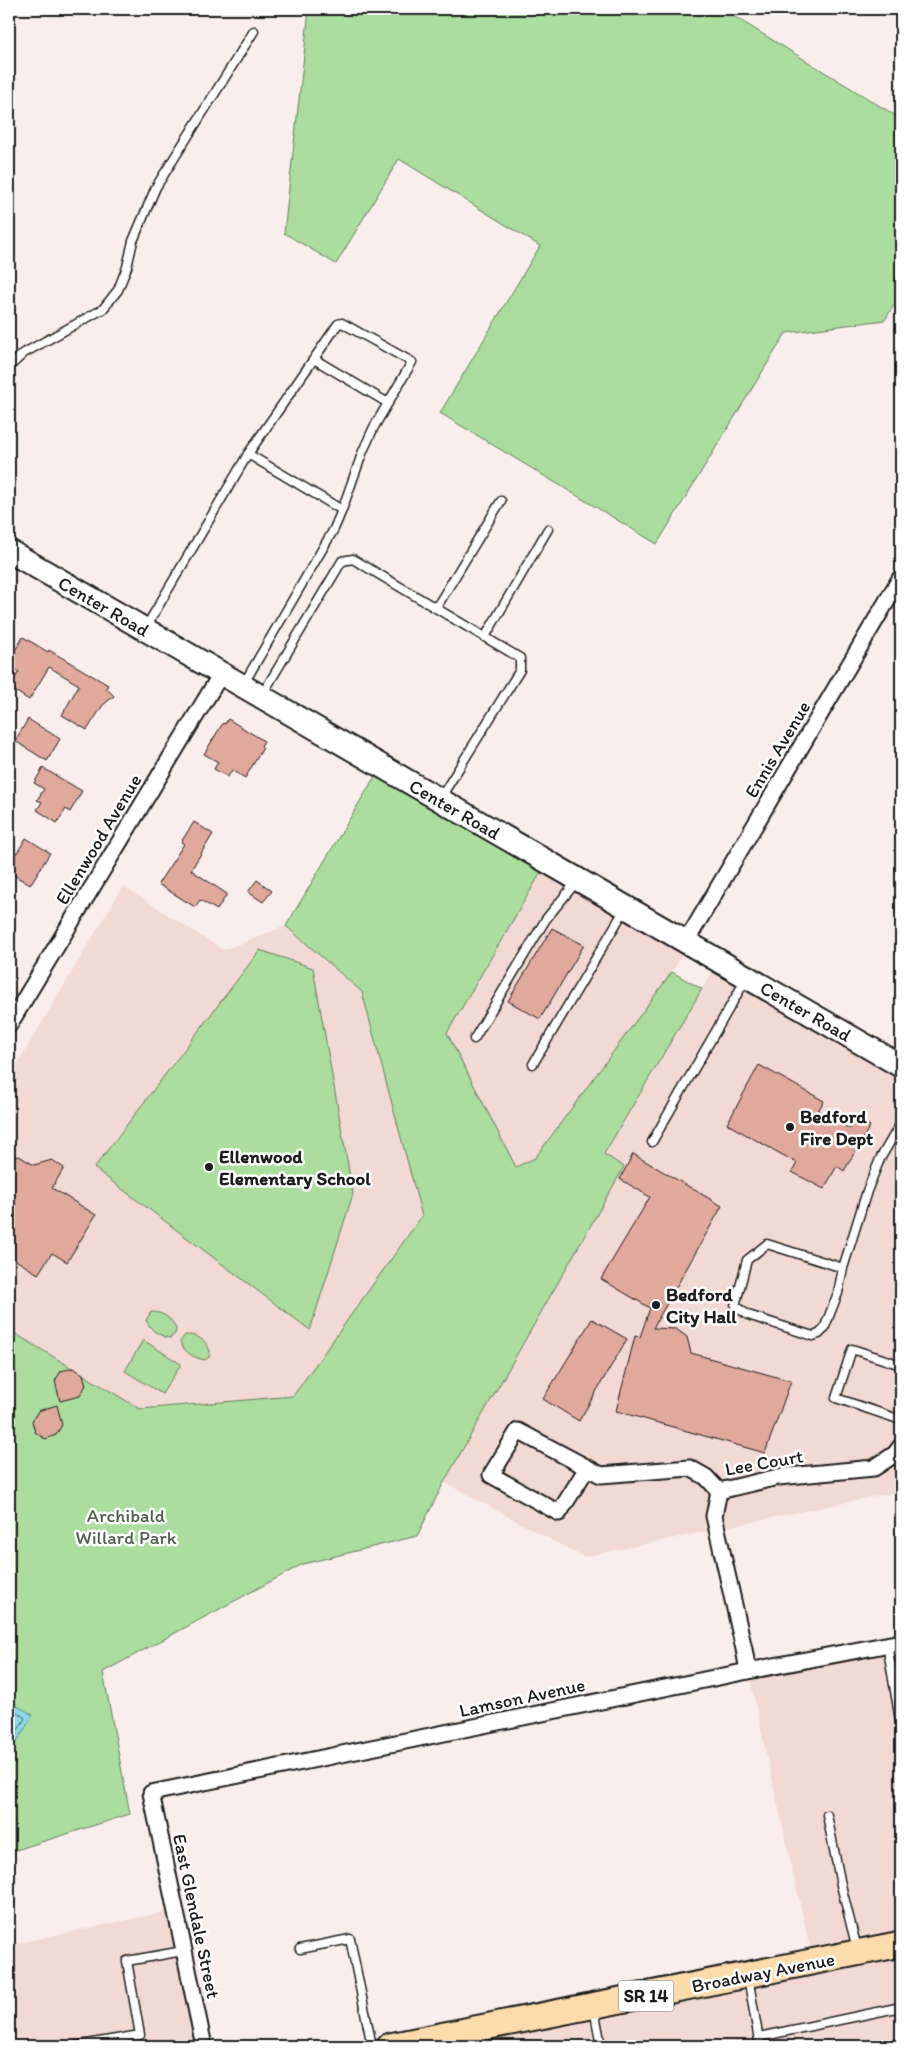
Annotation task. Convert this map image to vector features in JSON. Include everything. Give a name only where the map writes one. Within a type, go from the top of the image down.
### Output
[{"type":"main road","name":"Center Road","points":[[9,551],[901,1066]]},
{"type":"main road","name":"Broadway Avenue","points":[[390,2046],[477,2038],[594,2006],[901,1944]]},
{"type":"street","name":"Ennis Avenue","points":[[686,942],[901,577]]},
{"type":"street","name":"Ellenwood Avenue","points":[[9,1025],[221,674]]},
{"type":"street","points":[[587,1468],[559,1513],[492,1475],[518,1431],[601,1475],[690,1468],[706,1477],[719,1491]]},
{"type":"street","name":"Lee Court","points":[[748,1671],[714,1516],[719,1491],[778,1477],[874,1468],[895,1454],[901,1446]]},
{"type":"street","name":"Lamson Avenue","points":[[151,1793],[894,1643]]},
{"type":"street","name":"East Glendale Street","points":[[151,1793],[204,2046]]},
{"type":"lane","points":[[9,367],[24,353],[103,309],[118,290],[127,267],[133,241],[156,187],[254,31]]},
{"type":"lane","points":[[145,630],[248,454],[338,324],[342,323],[412,362],[363,451],[334,529],[252,692]]},
{"type":"lane","points":[[314,359],[388,403]]},
{"type":"lane","points":[[248,454],[342,510]]},
{"type":"lane","points":[[436,608],[501,500]]},
{"type":"lane","points":[[485,637],[548,529]]},
{"type":"lane","points":[[252,692],[342,562],[353,559],[520,658],[520,670],[439,800]]},
{"type":"lane","points":[[474,1039],[546,918],[578,880]]},
{"type":"lane","points":[[533,1064],[626,907]]},
{"type":"lane","points":[[652,1142],[747,977]]},
{"type":"lane","points":[[843,1268],[767,1244],[747,1260],[735,1306],[748,1315],[813,1336],[819,1334],[824,1329],[838,1293],[843,1268],[867,1190],[880,1159],[901,1123]]},
{"type":"lane","points":[[901,1365],[852,1349],[836,1398],[901,1420]]},
{"type":"lane","points":[[894,1643],[901,1726]]},
{"type":"lane","points":[[827,1815],[841,1885],[858,1954]]},
{"type":"lane","points":[[300,1950],[350,1939],[372,2046]]},
{"type":"lane","points":[[75,2046],[140,2034],[127,1961],[183,1951]]},
{"type":"lane","points":[[747,1975],[760,2046]]},
{"type":"lane","points":[[594,2006],[601,2046]]},
{"type":"lane","points":[[759,2037],[901,2007]]},
{"type":"shaded area","name":"Ellenwood Elementary School","points":[[547,862],[689,943],[672,972],[535,1158],[423,1215],[293,1396],[140,1409],[9,1330],[9,1078],[123,886],[223,950],[286,926],[362,992],[396,1118]]},
{"type":"shaded area","points":[[719,961],[901,1066],[901,1491],[583,1557],[444,1482],[624,1167],[604,1155]]},
{"type":"shaded area","points":[[901,1642],[901,2046],[390,2046],[813,1962],[748,1671]]},
{"type":"shaded area","points":[[175,1910],[204,2046],[9,2046],[9,1945]]},
{"type":"green space","points":[[307,9],[722,9],[901,119],[901,293],[885,320],[786,333],[657,544],[440,413],[540,246],[399,159],[336,264],[284,233],[309,10]]},
{"type":"green space","name":"Archibald Willard Park","points":[[381,766],[547,862],[447,1033],[516,1167],[535,1158],[672,972],[702,989],[604,1154],[624,1167],[444,1482],[417,1536],[303,1564],[103,1672],[130,1814],[13,1851],[13,1943],[9,1945],[9,1330],[140,1409],[293,1396],[422,1216],[362,992],[286,926]]},
{"type":"green space","points":[[260,950],[313,968],[353,1194],[310,1330],[94,1168]]},
{"type":"green space","points":[[151,1312],[166,1316],[176,1329],[175,1334],[170,1338],[152,1330],[146,1320]]},
{"type":"green space","points":[[185,1335],[197,1337],[203,1341],[210,1351],[209,1357],[205,1360],[187,1352],[180,1342]]},
{"type":"green space","points":[[143,1340],[181,1364],[162,1394],[125,1371]]},
{"type":"water","points":[[9,1701],[33,1715],[9,1755]]},
{"type":"building","points":[[23,637],[108,685],[106,688],[114,696],[103,705],[87,730],[62,715],[79,685],[49,667],[29,700],[9,687],[19,672],[9,666],[9,661]]},
{"type":"building","points":[[28,719],[60,739],[47,761],[15,741]]},
{"type":"building","points":[[228,719],[264,741],[261,746],[263,748],[245,778],[232,770],[228,777],[214,769],[218,762],[204,754],[223,723],[225,724]]},
{"type":"building","points":[[43,768],[82,791],[70,812],[66,809],[57,823],[37,810],[42,802],[37,800],[44,789],[34,783]]},
{"type":"building","points":[[194,822],[213,834],[191,870],[227,894],[217,910],[200,900],[195,907],[158,884],[184,844],[181,842]]},
{"type":"building","points":[[26,838],[50,853],[30,885],[9,872],[9,848],[17,853]]},
{"type":"building","points":[[257,880],[272,891],[263,902],[248,892]]},
{"type":"building","points":[[552,928],[584,945],[540,1019],[508,1001]]},
{"type":"building","name":"Bedford Fire Dept","points":[[759,1065],[824,1101],[818,1111],[850,1129],[856,1118],[870,1126],[844,1171],[837,1166],[824,1189],[792,1172],[797,1163],[727,1124]]},
{"type":"building","name":"Bedford City Hall","points":[[633,1154],[722,1206],[653,1328],[676,1329],[687,1337],[691,1353],[791,1381],[765,1453],[616,1411],[635,1336],[640,1337],[650,1308],[601,1279],[650,1197],[620,1179]]},
{"type":"building","points":[[19,1156],[34,1165],[52,1160],[64,1168],[52,1188],[96,1215],[67,1262],[52,1253],[38,1274],[9,1256],[9,1158]]},
{"type":"building","points":[[592,1319],[627,1339],[579,1421],[543,1399]]},
{"type":"building","points":[[73,1368],[83,1374],[86,1385],[80,1396],[60,1401],[55,1381],[61,1371]]},
{"type":"building","points":[[57,1405],[62,1425],[56,1435],[45,1439],[35,1432],[32,1421],[38,1411]]},
{"type":"place","name":"Bedford Fire Dept","points":[[790,1127]]},
{"type":"place","name":"Ellenwood Elementary School","points":[[209,1167]]},
{"type":"place","name":"Bedford City Hall","points":[[656,1305]]}]
